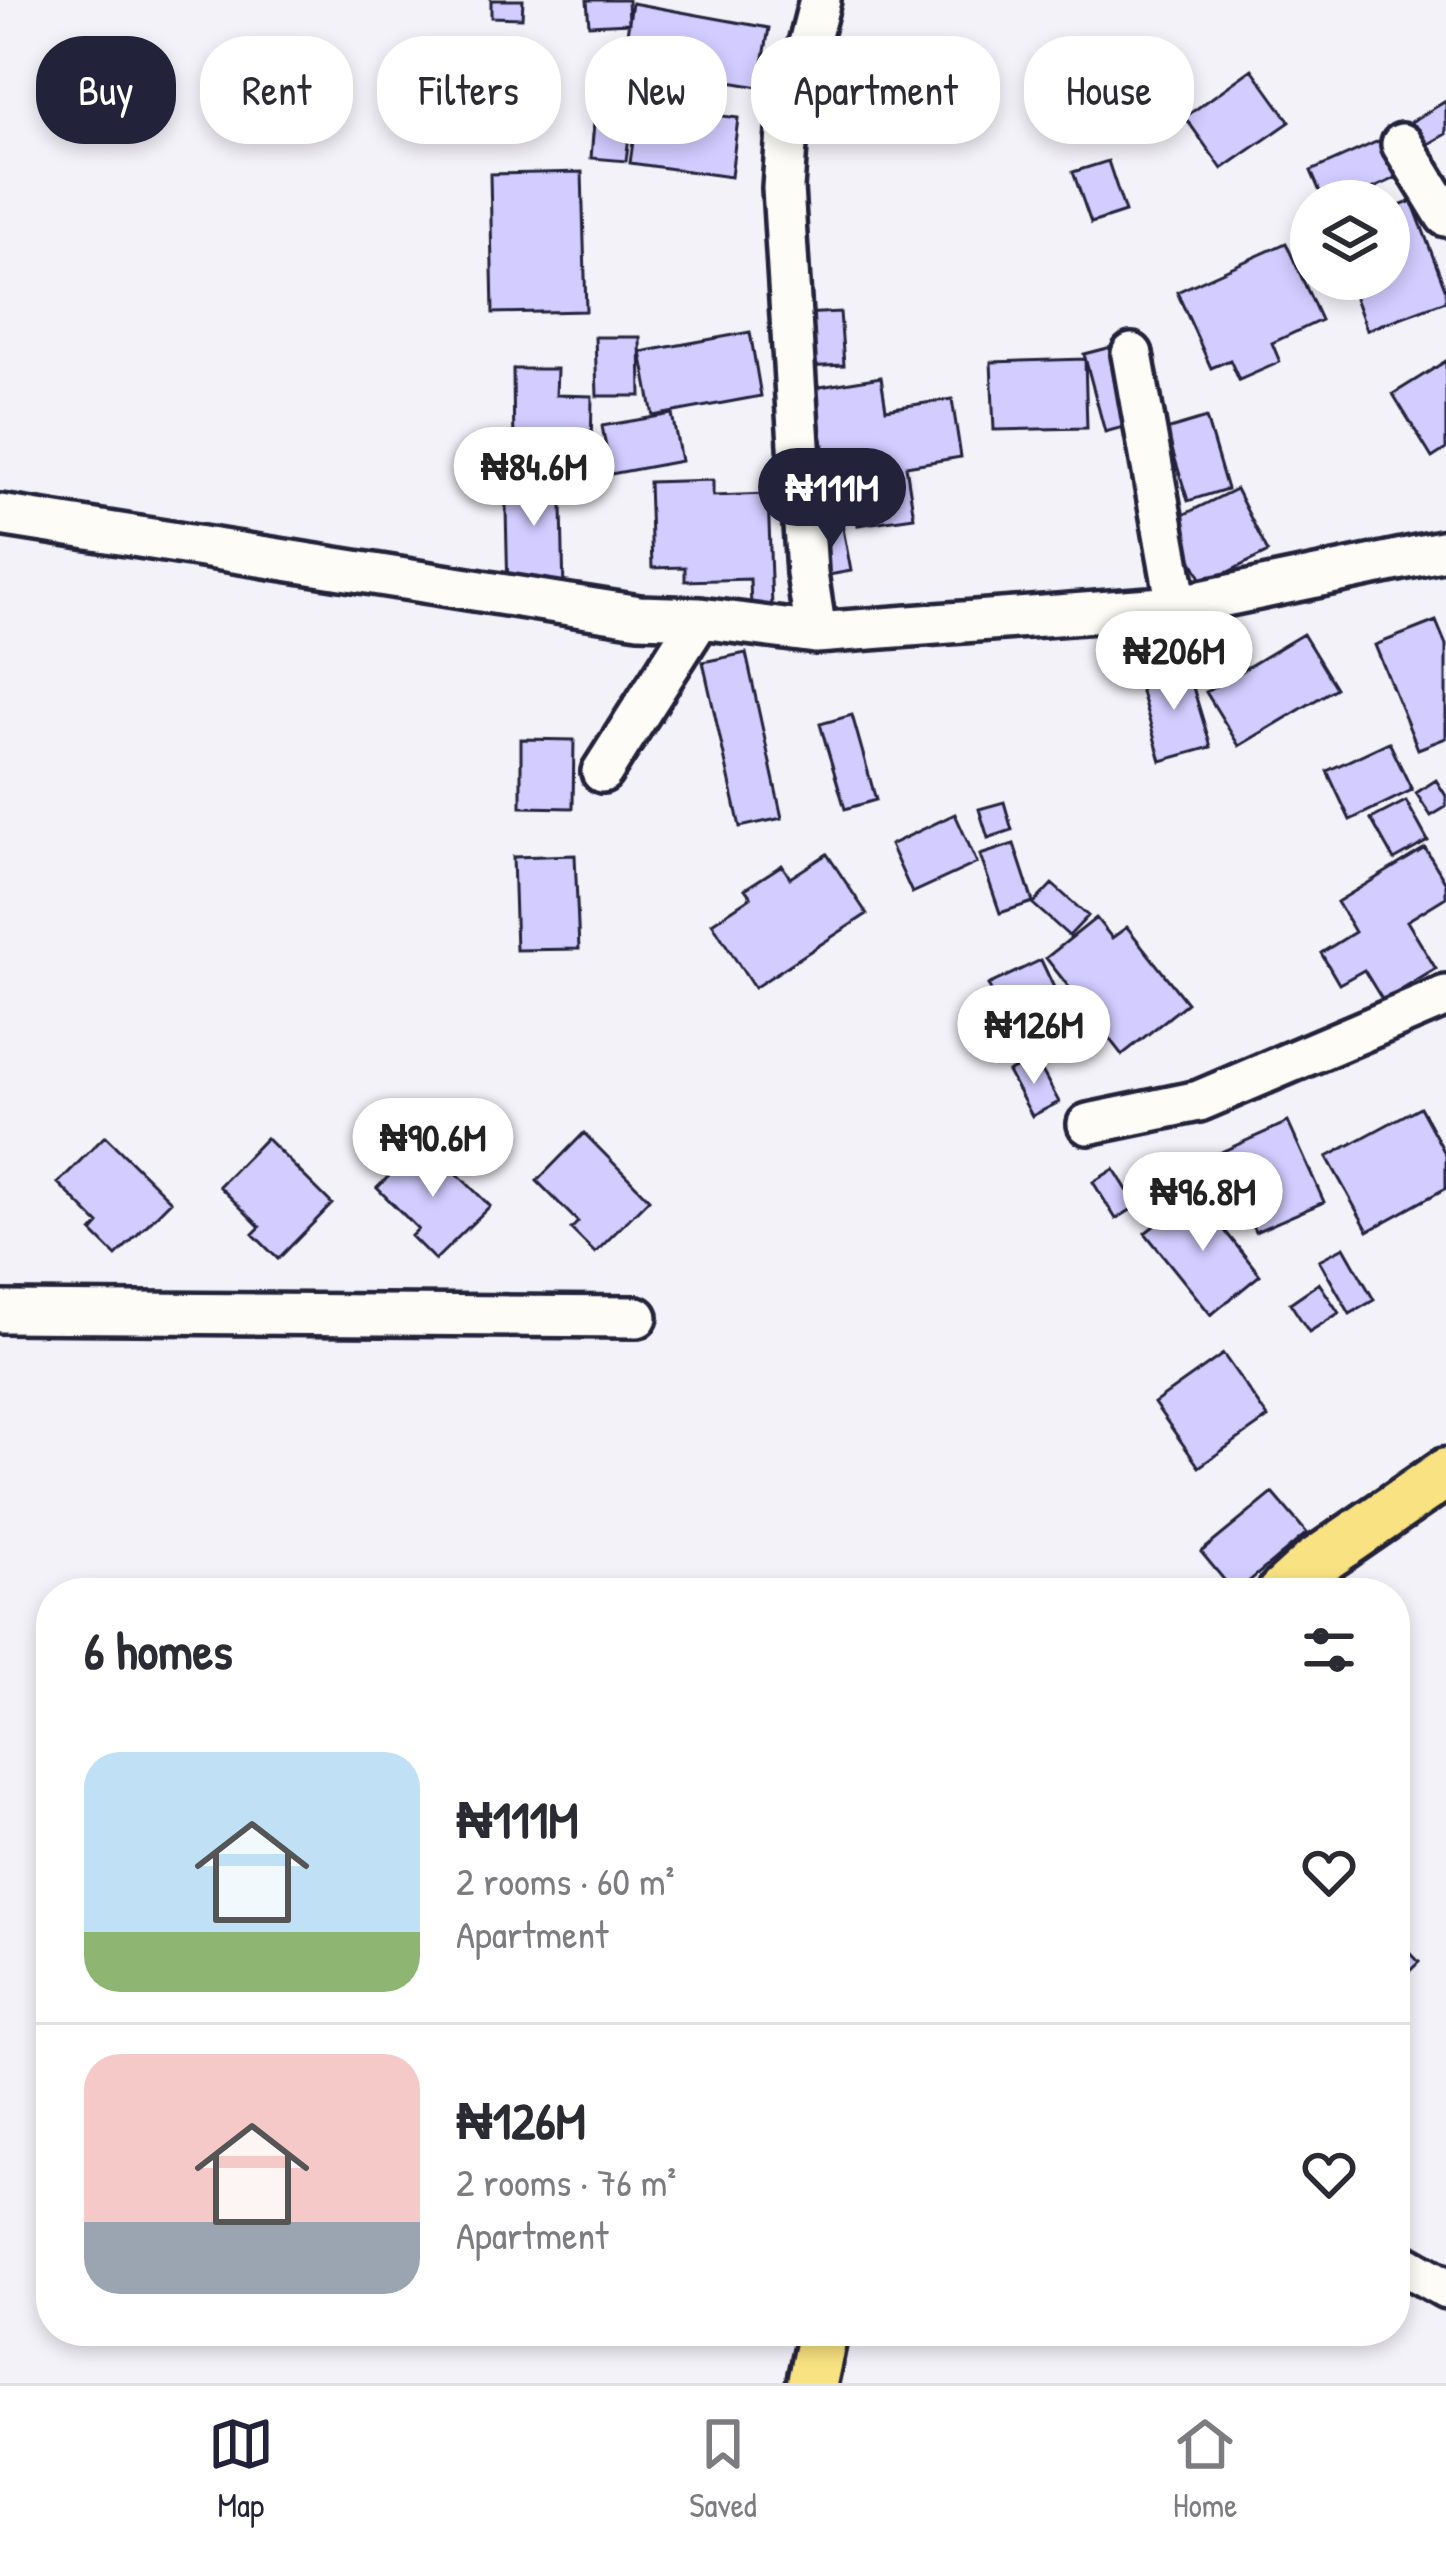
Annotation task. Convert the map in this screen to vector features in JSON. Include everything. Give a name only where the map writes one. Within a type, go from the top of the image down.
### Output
[{"type":"main road","points":[[1298,1578],[1446,1473]]},
{"type":"main road","points":[[812,2383],[820,2346]]},
{"type":"street","points":[[816,633],[807,573],[783,188],[787,131],[820,0]]},
{"type":"street","points":[[1402,144],[1446,216]]},
{"type":"street","points":[[1132,354],[1177,606]]},
{"type":"street","points":[[0,514],[639,616],[700,618],[816,633],[1177,606],[1446,550]]},
{"type":"street","points":[[602,772],[700,618]]},
{"type":"street","points":[[1088,1124],[1199,1101],[1446,996]]},
{"type":"street","points":[[0,1312],[638,1317]]},
{"type":"street","points":[[1410,2268],[1446,2288]]},
{"type":"building","points":[[491,0],[523,0],[522,18],[491,17]]},
{"type":"building","points":[[587,0],[628,0],[629,23],[589,25]]},
{"type":"building","points":[[632,3],[769,28],[768,36],[751,36],[751,86],[727,82],[727,36],[627,36]]},
{"type":"building","points":[[1252,69],[1290,122],[1222,169],[1194,130],[1194,111]]},
{"type":"building","points":[[1446,101],[1446,134],[1425,146],[1411,122]]},
{"type":"building","points":[[727,117],[738,118],[731,177],[630,163],[633,144],[727,144]]},
{"type":"building","points":[[1383,139],[1400,176],[1315,180],[1311,171]]},
{"type":"building","points":[[592,144],[628,144],[626,161],[591,158]]},
{"type":"building","points":[[1108,161],[1125,212],[1091,223],[1073,172]]},
{"type":"building","points":[[582,172],[586,311],[493,313],[490,174]]},
{"type":"building","points":[[1410,202],[1446,301],[1367,330],[1356,300],[1410,300]]},
{"type":"building","points":[[1286,243],[1290,300],[1312,300],[1321,320],[1272,343],[1280,362],[1239,380],[1230,360],[1211,368],[1177,292]]},
{"type":"building","points":[[840,312],[844,365],[805,367],[801,314]]},
{"type":"building","points":[[750,332],[761,396],[653,416],[641,352]]},
{"type":"building","points":[[595,337],[640,337],[641,396],[597,396]]},
{"type":"building","points":[[1111,347],[1131,425],[1105,432],[1084,354]]},
{"type":"building","points":[[1085,359],[1087,428],[994,430],[991,362]]},
{"type":"building","points":[[1446,361],[1446,449],[1432,458],[1393,394]]},
{"type":"building","points":[[513,369],[557,369],[556,395],[592,396],[591,455],[514,455]]},
{"type":"building","points":[[881,377],[886,409],[952,399],[961,457],[906,466],[914,517],[858,525],[849,467],[827,470],[814,388]]},
{"type":"building","points":[[672,414],[681,461],[611,474],[602,426]]},
{"type":"building","points":[[1206,418],[1227,489],[1188,501],[1166,430]]},
{"type":"building","points":[[561,465],[564,593],[508,594],[505,466]]},
{"type":"building","points":[[713,480],[713,496],[768,494],[772,607],[751,608],[750,579],[685,581],[685,567],[652,568],[649,482]]},
{"type":"building","points":[[1236,489],[1268,552],[1204,584],[1171,521]]},
{"type":"building","points":[[842,523],[851,571],[823,576],[814,528]]},
{"type":"building","points":[[1436,621],[1446,645],[1446,738],[1418,749],[1375,645]]},
{"type":"building","points":[[1138,631],[1159,656],[1139,672],[1118,647]]},
{"type":"building","points":[[1303,634],[1336,688],[1239,746],[1206,692]]},
{"type":"building","points":[[746,653],[782,818],[740,827],[703,662]]},
{"type":"building","points":[[1186,664],[1211,747],[1161,761],[1137,678]]},
{"type":"building","points":[[852,715],[876,800],[845,809],[820,724]]},
{"type":"building","points":[[521,739],[574,740],[573,808],[521,807]]},
{"type":"building","points":[[1389,742],[1412,790],[1350,820],[1327,771]]},
{"type":"building","points":[[1436,780],[1446,796],[1446,807],[1431,816],[1416,793]]},
{"type":"building","points":[[1406,801],[1428,841],[1394,860],[1371,819]]},
{"type":"building","points":[[1004,802],[1012,830],[988,838],[979,809]]},
{"type":"building","points":[[955,814],[977,863],[912,893],[890,845]]},
{"type":"building","points":[[1014,844],[1033,902],[1000,913],[980,855]]},
{"type":"building","points":[[1425,848],[1446,883],[1446,897],[1407,921],[1436,969],[1383,1001],[1364,970],[1339,984],[1321,953],[1355,932],[1337,902]]},
{"type":"building","points":[[827,854],[867,914],[754,988],[712,923],[751,897],[745,889],[782,865],[790,878]]},
{"type":"building","points":[[575,855],[579,949],[516,950],[513,857]]},
{"type":"building","points":[[1052,884],[1088,916],[1069,936],[1033,904]]},
{"type":"building","points":[[1096,918],[1112,938],[1127,927],[1187,1003],[1122,1055],[1046,958]]},
{"type":"building","points":[[1041,960],[1073,1028],[1020,1053],[988,985]]},
{"type":"building","points":[[1035,1058],[1059,1102],[1032,1116],[1008,1072]]},
{"type":"building","points":[[1420,1107],[1446,1155],[1446,1188],[1368,1231],[1327,1157]]},
{"type":"building","points":[[1288,1122],[1324,1202],[1255,1232],[1219,1153]]},
{"type":"building","points":[[584,1133],[649,1199],[595,1253],[571,1229],[578,1222],[537,1181]]},
{"type":"building","points":[[105,1136],[171,1201],[116,1256],[92,1232],[99,1224],[58,1183]]},
{"type":"building","points":[[266,1138],[332,1204],[278,1259],[253,1234],[260,1227],[219,1186]]},
{"type":"building","points":[[424,1141],[490,1206],[435,1260],[411,1236],[418,1229],[377,1188]]},
{"type":"building","points":[[1114,1169],[1137,1206],[1116,1219],[1093,1182]]},
{"type":"building","points":[[1195,1193],[1260,1275],[1211,1315],[1145,1233]]},
{"type":"building","points":[[1344,1247],[1374,1300],[1350,1314],[1319,1260]]},
{"type":"building","points":[[1319,1283],[1339,1313],[1309,1332],[1290,1303]]},
{"type":"building","points":[[1223,1354],[1268,1418],[1199,1467],[1154,1403]]},
{"type":"building","points":[[1273,1493],[1307,1533],[1253,1578],[1223,1578],[1201,1552]]}]
